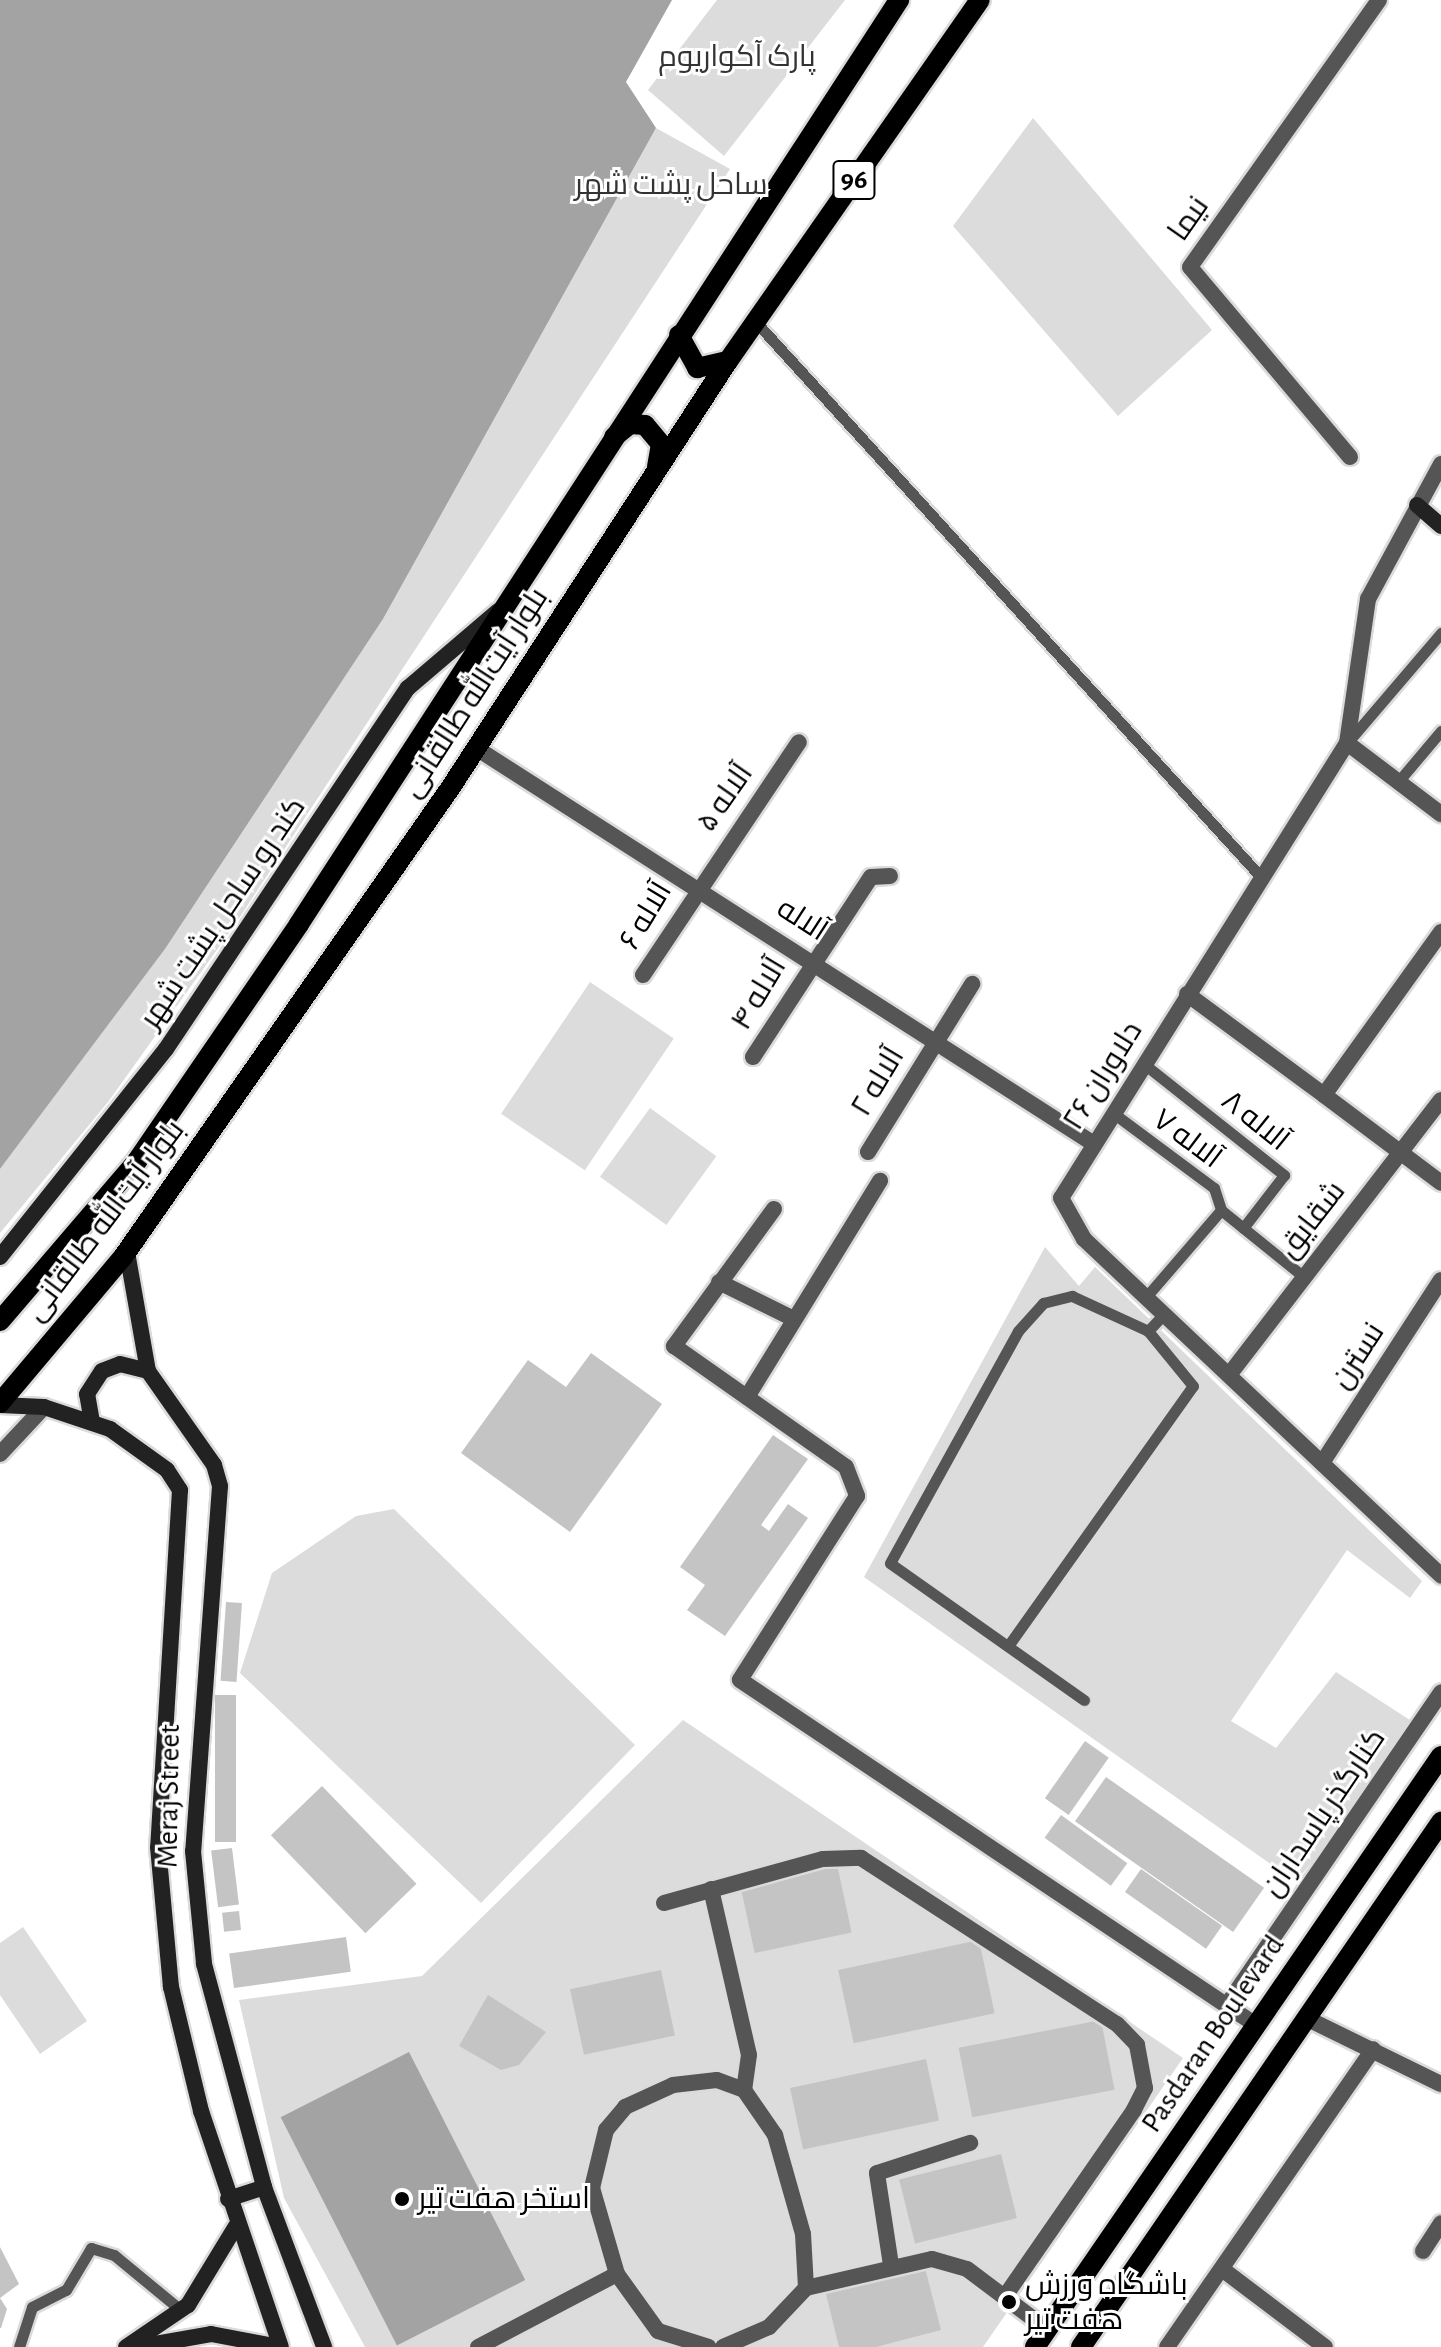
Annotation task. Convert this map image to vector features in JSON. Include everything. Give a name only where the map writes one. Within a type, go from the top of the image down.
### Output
[{"type":"main road","name":"بلوار آیت‌الله طالقانی","points":[[0,1321],[137,1161],[299,924],[499,610],[899,0]]},
{"type":"main road","name":"بلوار آیت‌الله طالقانی","points":[[0,1404],[127,1252],[476,748],[755,321],[980,0]]},
{"type":"main road","points":[[679,335],[697,368],[728,361]]},
{"type":"main road","points":[[610,441],[630,424],[645,425],[661,444],[656,470]]},
{"type":"main road","name":"Pasdaran Boulevard","points":[[1035,2347],[1441,1756]]},
{"type":"main road","points":[[1081,2347],[1439,1828]]},
{"type":"street","name":"نیما","points":[[1350,457],[1190,267],[1379,0]]},
{"type":"street","name":"دلاوران ۲۶","points":[[1441,464],[1368,599],[1347,743],[1260,876],[1061,1198],[1084,1239],[1441,1576]]},
{"type":"street","points":[[1417,505],[1441,526]]},
{"type":"street","name":"کند رو ساحل پشت شهر","points":[[0,1257],[166,1049],[408,688],[499,610]]},
{"type":"street","name":"آلاله ۵","points":[[697,885],[799,742]]},
{"type":"street","points":[[1347,743],[1441,814]]},
{"type":"street","name":"آلاله","points":[[476,748],[697,885],[1094,1144]]},
{"type":"street","name":"آلاله ۴","points":[[753,1057],[812,960],[871,877],[890,876]]},
{"type":"street","name":"آلاله ۶","points":[[643,975],[697,885]]},
{"type":"street","points":[[1324,1095],[1441,932]]},
{"type":"street","name":"آلاله ۲","points":[[868,1152],[972,984]]},
{"type":"street","points":[[1187,994],[1403,1149],[1441,1183]]},
{"type":"street","name":"شقایق","points":[[1229,1375],[1441,1100]]},
{"type":"street","points":[[747,1397],[792,1318],[880,1181]]},
{"type":"street","points":[[774,1209],[674,1346],[846,1467],[857,1496],[740,1680],[1256,2025]]},
{"type":"street","name":"Meraj Street","points":[[127,1252],[148,1371],[214,1465],[220,1486],[193,1851],[222,2051],[316,2343]]},
{"type":"street","name":"نسترن","points":[[1322,1463],[1441,1280]]},
{"type":"street","points":[[719,1282],[792,1318]]},
{"type":"street","points":[[92,1422],[87,1394],[102,1371],[120,1364],[148,1371]]},
{"type":"street","name":"Meraj Street","points":[[0,1404],[44,1407],[92,1422],[140,1446],[180,1490],[158,1847],[171,1987],[236,2226],[280,2347]]},
{"type":"street","points":[[0,1454],[44,1407]]},
{"type":"street","name":"کنارگذر پاسداران","points":[[1227,2005],[1441,1692]]},
{"type":"street","points":[[664,1903],[823,1859],[861,1858],[1117,2024],[1137,2045],[1145,2088],[1134,2110],[1005,2296]]},
{"type":"street","points":[[711,1889],[749,2055],[744,2090]]},
{"type":"street","points":[[1306,2018],[1441,2084]]},
{"type":"street","points":[[1167,2347],[1373,2049]]},
{"type":"street","points":[[709,2347],[658,2331],[617,2274],[592,2188],[606,2130],[625,2107],[673,2085],[717,2080],[744,2090],[775,2135],[803,2234],[806,2288]]},
{"type":"street","points":[[891,2265],[877,2173],[970,2143]]},
{"type":"street","points":[[228,2199],[264,2187]]},
{"type":"street","points":[[1423,2251],[1441,2223]]},
{"type":"street","points":[[126,2347],[182,2311],[236,2226]]},
{"type":"street","points":[[723,2347],[769,2327],[806,2288],[891,2265],[950,2263],[1005,2296],[1047,2329]]},
{"type":"street","points":[[1222,2269],[1320,2346]]},
{"type":"street","points":[[478,2347],[617,2274]]},
{"type":"street","points":[[138,2347],[211,2334],[280,2347]]},
{"type":"lane","points":[[755,321],[1260,876]]},
{"type":"lane","points":[[1347,743],[1441,633]]},
{"type":"lane","points":[[1397,783],[1441,731]]},
{"type":"lane","name":"آلاله ۸","points":[[1144,1064],[1284,1175],[1243,1228]]},
{"type":"lane","name":"آلاله ۷","points":[[1113,1113],[1214,1188],[1221,1210],[1304,1277]]},
{"type":"lane","points":[[1146,1297],[1221,1210]]},
{"type":"lane","points":[[1008,1646],[1193,1386],[1148,1331],[1072,1296],[1043,1303],[1018,1331],[890,1563],[1084,1700]]},
{"type":"lane","points":[[1148,1331],[1164,1314]]},
{"type":"lane","points":[[19,2347],[32,2307],[66,2290],[91,2248],[114,2255],[182,2311]]},
{"type":"green space","name":"پارک آکواریوم","points":[[717,0],[845,0],[724,156],[648,90]]},
{"type":"green space","points":[[1033,118],[1212,330],[1118,416],[953,226]]},
{"type":"green space","name":"ساحل پشت شهر","points":[[656,128],[730,169],[234,926],[108,1102],[0,1233],[0,1169],[165,949],[383,619]]},
{"type":"green space","points":[[590,982],[674,1038],[585,1170],[501,1114]]},
{"type":"green space","points":[[650,1108],[716,1156],[666,1225],[600,1177]]},
{"type":"green space","points":[[1045,1247],[1079,1286],[1095,1267],[1422,1581],[1410,1598],[1347,1550],[1231,1721],[1276,1748],[1336,1672],[1419,1726],[1296,1882],[864,1577]]},
{"type":"green space","points":[[394,1509],[635,1745],[481,1903],[240,1673],[272,1573],[356,1516]]},
{"type":"green space","points":[[683,1720],[1183,2058],[983,2347],[365,2347],[284,2198],[239,2000],[422,1976]]},
{"type":"green space","points":[[23,1927],[87,2021],[40,2054],[0,1995],[0,1943]]},
{"type":"shaded area","points":[[0,0],[672,0],[626,82],[656,128],[383,619],[165,949],[0,1169]]},
{"type":"shaded area","name":"استخر هفت تیر","points":[[409,2052],[525,2280],[397,2345],[281,2117]]},
{"type":"building","points":[[591,1353],[662,1404],[570,1532],[461,1453],[528,1360],[566,1387]]},
{"type":"building","points":[[773,1435],[808,1459],[761,1525],[769,1531],[788,1504],[808,1518],[725,1636],[687,1610],[705,1585],[680,1567]]},
{"type":"building","points":[[226,1602],[242,1603],[236,1682],[220,1681]]},
{"type":"building","points":[[215,1695],[236,1695],[236,1842],[215,1842]]},
{"type":"building","points":[[1085,1741],[1109,1758],[1069,1815],[1045,1798]]},
{"type":"building","points":[[1106,1777],[1264,1888],[1233,1932],[1075,1821]]},
{"type":"building","points":[[322,1786],[416,1884],[365,1933],[271,1835]]},
{"type":"building","points":[[1061,1815],[1127,1863],[1111,1886],[1045,1838]]},
{"type":"building","points":[[232,1848],[239,1905],[218,1907],[211,1851]]},
{"type":"building","points":[[837,1864],[852,1932],[755,1953],[740,1885]]},
{"type":"building","points":[[1141,1869],[1222,1926],[1206,1949],[1125,1892]]},
{"type":"building","points":[[239,1911],[241,1930],[224,1932],[222,1913]]},
{"type":"building","points":[[346,1937],[351,1972],[234,1988],[229,1953]]},
{"type":"building","points":[[979,1940],[995,2013],[854,2043],[838,1970]]},
{"type":"building","points":[[661,1970],[675,2036],[584,2055],[570,1989]]},
{"type":"building","points":[[488,1995],[546,2032],[519,2065],[501,2070],[459,2046]]},
{"type":"building","points":[[1101,2020],[1115,2090],[972,2117],[959,2048]]},
{"type":"building","points":[[926,2059],[939,2121],[803,2150],[790,2088]]},
{"type":"building","points":[[1001,2154],[1017,2218],[915,2243],[899,2179]]},
{"type":"building","points":[[0,2247],[19,2284],[0,2298]]},
{"type":"building","points":[[924,2264],[941,2330],[876,2347],[839,2347],[825,2290]]},
{"type":"building","points":[[0,2298],[7,2309],[1,2328],[0,2328]]},
{"type":"place","name":"استخر هفت تیر","points":[[402,2199]]},
{"type":"place","name":"باشگاه ورزش هفت تیر","points":[[1009,2302]]}]
